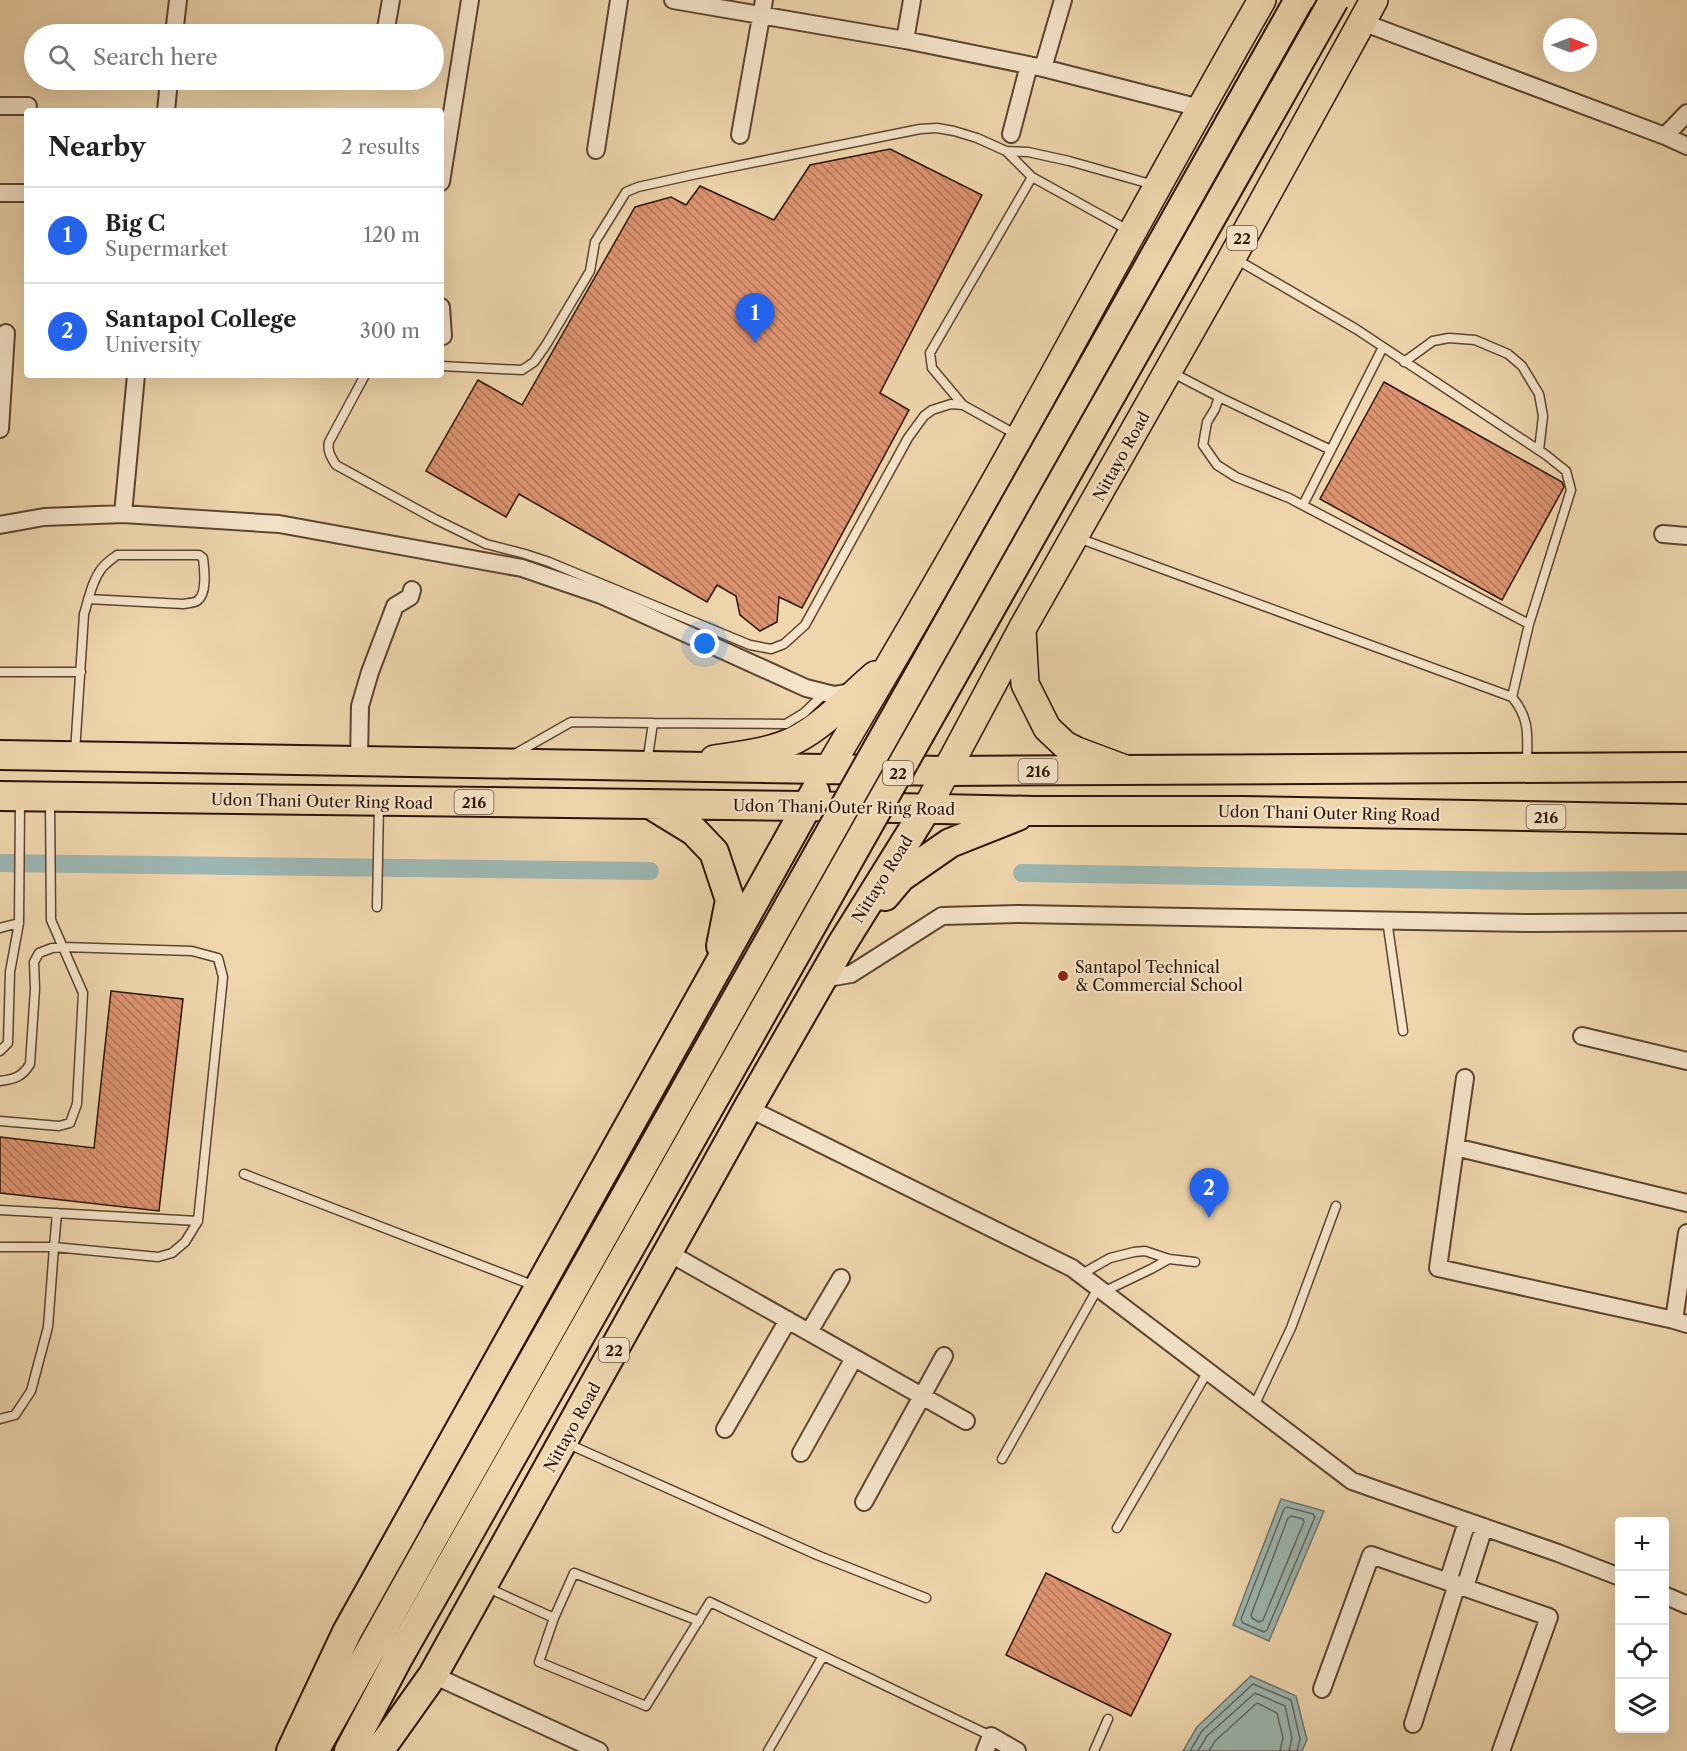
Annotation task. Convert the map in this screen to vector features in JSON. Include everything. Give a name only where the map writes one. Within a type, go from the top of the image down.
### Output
[{"type":"highway","name":"22","points":[[314,1751],[1299,0]]},
{"type":"highway","name":"22","points":[[349,1751],[398,1658],[1335,0]]},
{"type":"highway","name":"216","points":[[0,755],[946,771],[1687,767]]},
{"type":"highway","points":[[291,1751],[347,1632],[829,768]]},
{"type":"highway","name":"Udon Thani Outer Ring Road","points":[[10,796],[1034,811],[1243,811],[1687,819]]},
{"type":"highway","points":[[650,804],[694,831],[714,852],[730,900],[722,962]]},
{"type":"highway","name":"Nittayo Road","points":[[379,1751],[432,1675],[748,1108],[842,945],[926,808]]},
{"type":"highway","points":[[842,945],[901,877],[950,843],[1034,811]]},
{"type":"highway","points":[[722,962],[750,936],[770,934],[804,952],[822,979]]},
{"type":"main road","points":[[829,768],[940,578],[1262,0]]},
{"type":"main road","name":"Nittayo Road","points":[[926,808],[1022,629],[1368,11]]},
{"type":"main road","points":[[940,578],[949,602],[969,621],[995,632],[1022,629],[1025,684],[1047,729],[1065,745],[1129,770]]},
{"type":"main road","points":[[651,766],[748,754],[782,746],[824,721],[893,660]]},
{"type":"street","points":[[175,24],[178,0]]},
{"type":"street","points":[[387,24],[391,0]]},
{"type":"street","points":[[444,163],[470,0]]},
{"type":"street","points":[[596,150],[619,0]]},
{"type":"street","points":[[673,0],[763,8],[1036,67],[1200,108]]},
{"type":"street","points":[[905,40],[912,0]]},
{"type":"street","points":[[1011,134],[1063,0]]},
{"type":"street","points":[[740,135],[763,8]]},
{"type":"street","points":[[1368,11],[1687,146]]},
{"type":"street","points":[[166,108],[168,90]]},
{"type":"street","points":[[0,106],[28,106]]},
{"type":"street","points":[[1665,136],[1687,112]]},
{"type":"street","points":[[0,193],[24,193]]},
{"type":"street","points":[[0,429],[6,333]]},
{"type":"street","points":[[123,514],[136,378]]},
{"type":"street","points":[[0,525],[44,517],[123,514],[279,524],[522,568],[601,595],[807,688],[834,695],[856,691]]},
{"type":"street","points":[[1663,534],[1687,536]]},
{"type":"street","points":[[358,761],[360,706],[370,672],[395,606],[410,597],[412,590]]},
{"type":"street","points":[[822,979],[851,974],[942,916],[1020,914],[1531,923],[1687,922]]},
{"type":"street","points":[[1582,1036],[1687,1061]]},
{"type":"street","points":[[1465,1078],[1438,1268],[1680,1322],[1687,1233]]},
{"type":"street","points":[[748,1108],[1072,1268],[1352,1480],[1615,1575]]},
{"type":"street","points":[[1455,1147],[1687,1203]]},
{"type":"street","points":[[669,1252],[966,1421]]},
{"type":"street","points":[[809,1332],[841,1278]]},
{"type":"street","points":[[725,1429],[788,1320]]},
{"type":"street","points":[[864,1502],[944,1356]]},
{"type":"street","points":[[801,1454],[854,1358]]},
{"type":"street","points":[[1457,1584],[1467,1522]]},
{"type":"street","points":[[1413,1724],[1457,1584],[1484,1527]]},
{"type":"street","points":[[1322,1689],[1371,1554],[1549,1617],[1501,1751]]},
{"type":"street","points":[[1669,1597],[1687,1605]]},
{"type":"street","points":[[432,1675],[599,1751]]},
{"type":"street","points":[[988,1744],[1017,1751]]},
{"type":"lane","points":[[444,366],[522,370],[534,362],[590,271],[595,242],[626,192],[638,187],[692,175],[920,129],[937,128],[954,131],[1006,151],[1032,177],[1131,232]]},
{"type":"lane","points":[[1006,151],[1028,152],[1059,159],[1157,186]]},
{"type":"lane","points":[[1020,436],[963,405],[932,368],[930,353],[1032,177]]},
{"type":"lane","points":[[1232,257],[1356,329],[1539,450],[1566,471],[1571,490],[1529,624],[1512,697]]},
{"type":"lane","points":[[1404,362],[1433,341],[1449,338],[1475,340],[1508,354],[1522,366],[1539,394],[1543,416],[1539,450]]},
{"type":"lane","points":[[1303,505],[1383,347]]},
{"type":"lane","points":[[1168,371],[1331,450]]},
{"type":"lane","points":[[363,378],[329,441],[330,456],[336,465],[486,544],[549,562],[750,645],[771,649],[784,644],[805,625],[908,438],[924,416],[932,410],[951,404],[963,405]]},
{"type":"lane","points":[[1220,397],[1207,422],[1203,445],[1217,465],[1236,477],[1303,505],[1529,624]]},
{"type":"lane","points":[[1075,537],[1512,697],[1521,708],[1526,721],[1527,767]]},
{"type":"lane","points":[[75,756],[84,614],[88,599],[92,588],[102,568],[117,555],[199,555],[203,558],[204,587],[202,596],[197,601],[183,604],[88,599]]},
{"type":"lane","points":[[0,672],[81,672]]},
{"type":"lane","points":[[499,763],[571,722],[786,724],[804,713],[826,692]]},
{"type":"lane","points":[[651,766],[654,723]]},
{"type":"lane","points":[[0,1051],[9,1042],[10,972],[19,923],[20,839],[10,796]]},
{"type":"lane","points":[[0,1121],[59,1126],[70,1123],[77,1104],[83,993],[51,920],[50,797]]},
{"type":"lane","points":[[377,907],[379,801]]},
{"type":"lane","points":[[1387,920],[1402,1031]]},
{"type":"lane","points":[[0,928],[19,923]]},
{"type":"lane","points":[[0,1081],[12,1080],[24,1074],[30,1064],[35,989],[34,962],[39,953],[63,947],[192,951],[218,958],[223,977],[198,1221],[184,1242],[172,1253],[158,1257],[54,1247],[0,1247]]},
{"type":"lane","points":[[244,1174],[538,1287]]},
{"type":"lane","points":[[1254,1406],[1291,1328],[1336,1206]]},
{"type":"lane","points":[[0,1210],[198,1221]]},
{"type":"lane","points":[[0,1419],[15,1415],[31,1391],[48,1327],[57,1213]]},
{"type":"lane","points":[[1080,1275],[1110,1258],[1134,1252],[1146,1251],[1168,1259],[1195,1262]]},
{"type":"lane","points":[[1002,1459],[1101,1290],[1151,1269],[1168,1259]]},
{"type":"lane","points":[[1117,1528],[1208,1371]]},
{"type":"lane","points":[[563,1442],[817,1554],[926,1598]]},
{"type":"lane","points":[[699,1621],[574,1573],[554,1618],[539,1662],[645,1706],[699,1621],[710,1602],[823,1656],[988,1744]]},
{"type":"lane","points":[[483,1585],[554,1618]]},
{"type":"lane","points":[[768,1751],[823,1656]]},
{"type":"lane","points":[[1094,1751],[1108,1719]]},
{"type":"water","points":[[1281,1499],[1324,1511],[1269,1641],[1233,1625]]},
{"type":"water","points":[[1251,1676],[1296,1696],[1307,1740],[1302,1751],[1183,1751],[1197,1727]]},
{"type":"building","points":[[890,149],[982,195],[880,393],[909,410],[802,608],[779,597],[777,622],[760,631],[740,615],[736,596],[717,585],[707,602],[519,494],[506,517],[426,471],[478,380],[522,405],[635,207],[671,197],[686,205],[700,186],[774,220],[810,165]]},
{"type":"building","points":[[1384,382],[1562,482],[1564,487],[1502,600],[1320,499]]},
{"type":"building","points":[[111,991],[183,999],[159,1211],[0,1193],[0,1137],[94,1148]]},
{"type":"building","points":[[1046,1573],[1171,1634],[1131,1716],[1006,1655]]},
{"type":"waterway","points":[[0,863],[650,871]]},
{"type":"waterway","points":[[1022,873],[1533,881],[1687,880]]},
{"type":"place","name":"Big C","points":[[755,343]]},
{"type":"place","name":"Santapol Technical & Commercial School","points":[[1063,976]]},
{"type":"place","name":"Santapol College","points":[[1209,1218]]}]
